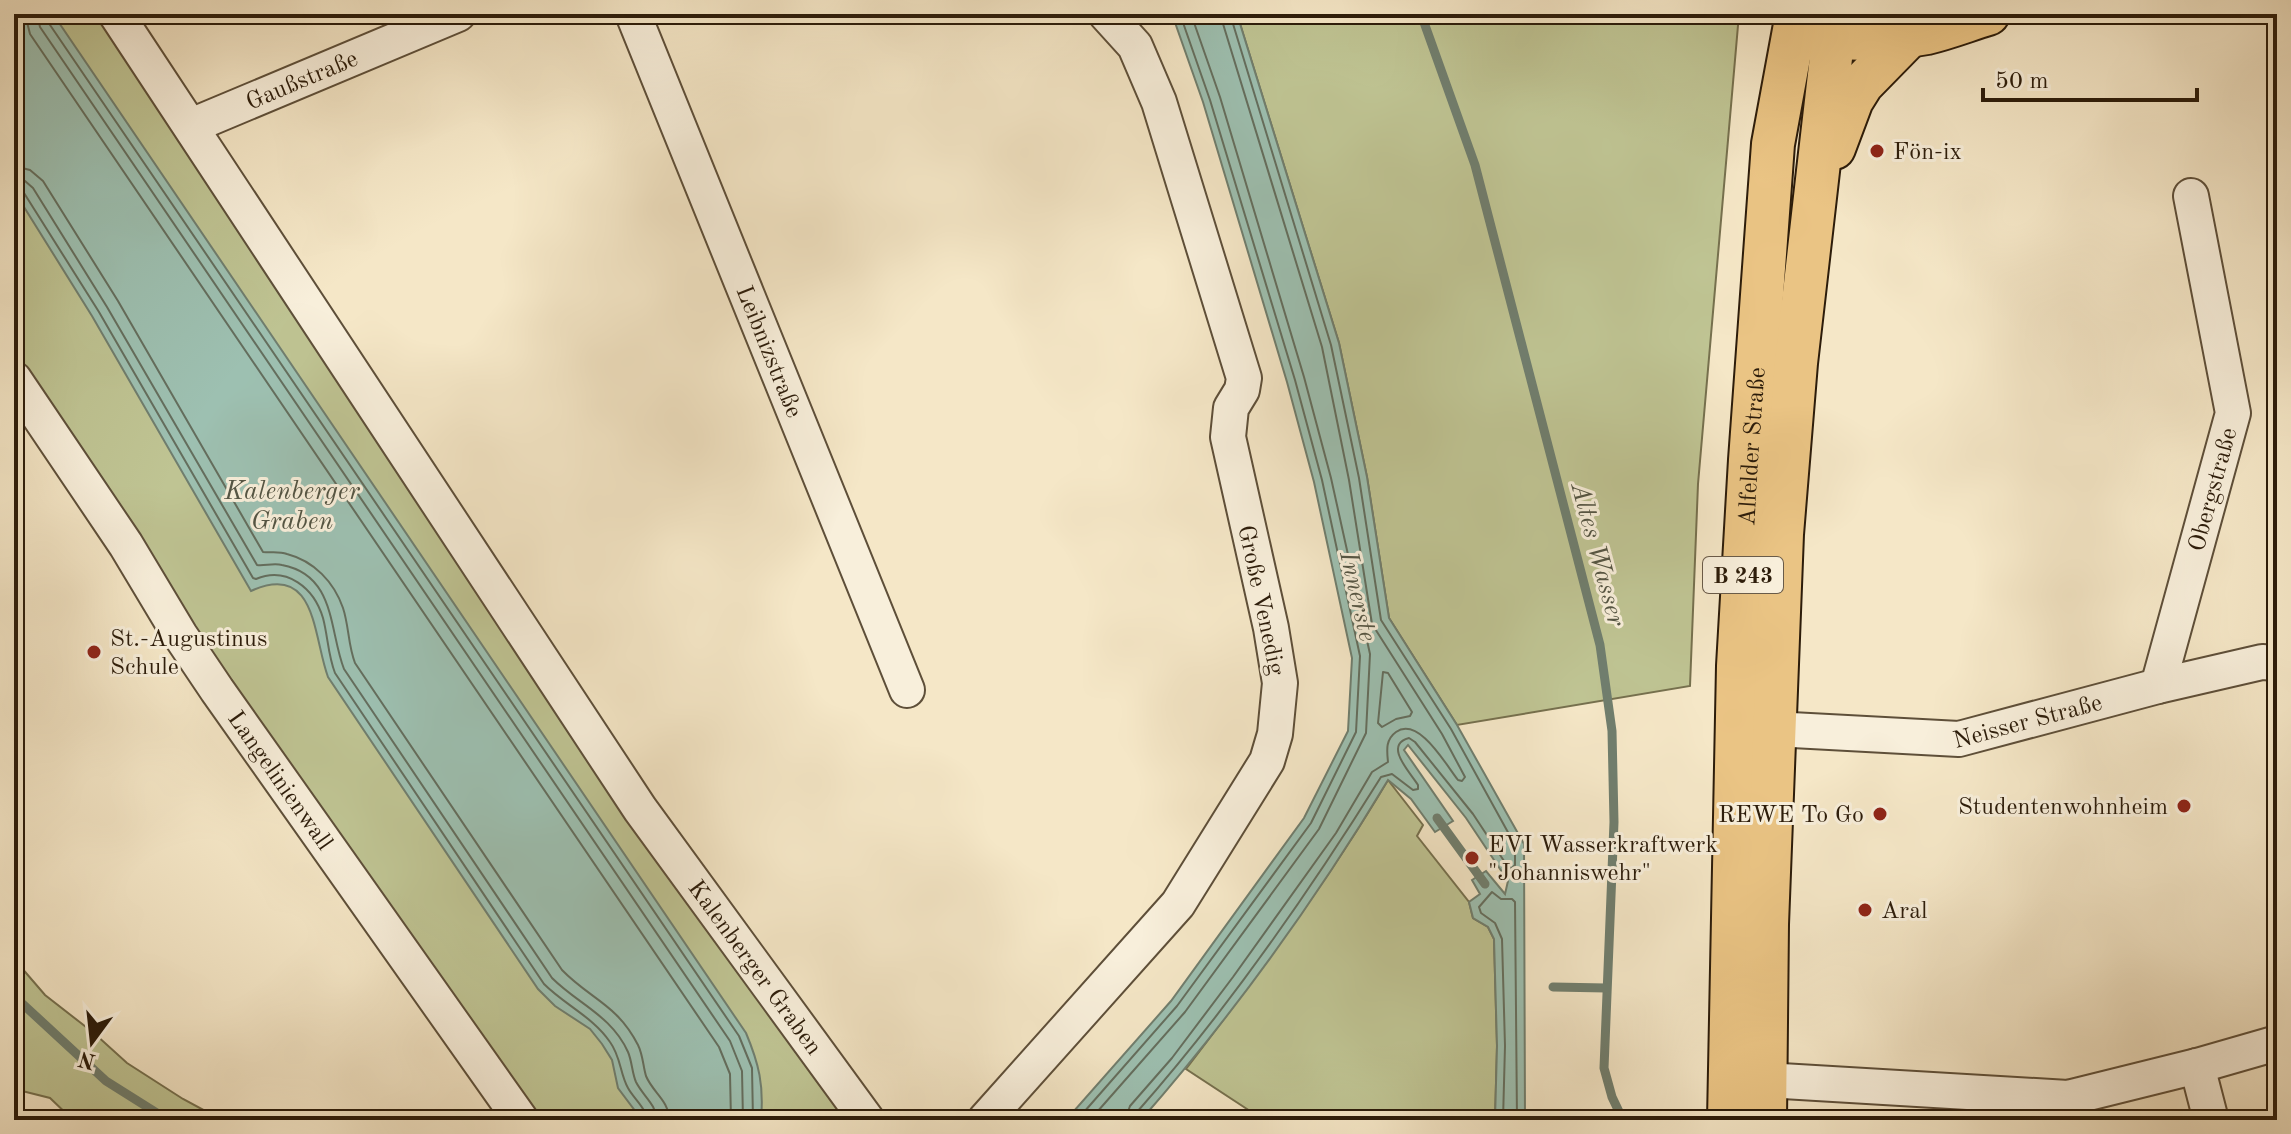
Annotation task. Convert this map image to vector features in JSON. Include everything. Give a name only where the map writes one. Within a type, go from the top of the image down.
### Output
[{"type":"main road","points":[[1815,25],[1909,36],[1988,14]]},
{"type":"main road","name":"Alfelder Straße","points":[[1766,1100],[1774,729],[1782,534],[1796,363],[1815,202],[1815,25]]},
{"type":"main road","name":"Alfelder Straße","points":[[1729,1120],[1738,666],[1773,144],[1815,25]]},
{"type":"main road","name":"B 243","points":[[1815,202],[1852,100],[1862,84],[1909,36]]},
{"type":"street","name":"Kalenberger Graben","points":[[116,14],[640,809],[867,1120]]},
{"type":"street","name":"Gaußstraße","points":[[191,126],[458,14]]},
{"type":"street","name":"Leibnizstraße","points":[[633,14],[907,690]]},
{"type":"street","name":"Große Venedig","points":[[985,1120],[1178,904],[1259,777],[1275,734],[1280,705],[1280,683],[1271,628],[1228,437],[1231,408],[1242,390],[1244,378],[1159,102],[1135,46],[1106,14]]},
{"type":"street","name":"Obergstraße","points":[[2158,686],[2233,413],[2191,196]]},
{"type":"street","name":"Langelinienwall","points":[[18,386],[126,545],[217,690],[521,1120]]},
{"type":"street","name":"Neisser Straße","points":[[1774,729],[1959,739],[2158,686],[2262,662],[2277,663]]},
{"type":"street","points":[[1766,1100],[2068,1098],[2277,1043]]},
{"type":"street","points":[[2197,1066],[2211,1120]]},
{"type":"green space","points":[[14,14],[108,14],[863,1120],[534,1120],[223,677],[14,360]]},
{"type":"green space","points":[[1237,14],[1739,14],[1698,484],[1690,686],[1457,725],[1389,618],[1367,477],[1339,343]]},
{"type":"green space","points":[[1388,780],[1423,825],[1417,836],[1469,902],[1473,918],[1488,927],[1494,939],[1497,1046],[1495,1120],[1248,1120],[1253,1113],[1186,1069],[1316,891]]},
{"type":"green space","points":[[14,959],[45,995],[127,1063],[222,1120],[73,1120],[50,1098],[14,1089]]},
{"type":"water","name":"Kalenberger Graben","points":[[14,14],[53,14],[746,1033],[760,1075],[761,1120],[642,1120],[618,1088],[612,1060],[602,1044],[590,1029],[555,1006],[538,989],[328,677],[309,608],[300,594],[289,586],[273,584],[251,591],[92,316],[14,191]]},
{"type":"water","name":"Innerste","points":[[1172,14],[1237,14],[1339,343],[1367,477],[1389,618],[1457,725],[1524,844],[1525,1120],[1495,1120],[1497,1046],[1494,939],[1488,927],[1473,918],[1469,902],[1480,894],[1472,880],[1486,871],[1505,894],[1508,881],[1466,818],[1408,745],[1404,750],[1453,821],[1435,832],[1411,799],[1388,780],[1272,956],[1141,1120],[1066,1120],[1171,1001],[1304,818],[1348,731],[1352,658],[1314,482],[1203,102]]},
{"type":"waterway","name":"Altes Wasser","points":[[1421,14],[1475,165],[1600,645],[1612,731],[1614,822],[1604,1068],[1612,1097],[1623,1120]]},
{"type":"waterway","points":[[1437,818],[1485,884]]},
{"type":"waterway","points":[[1553,987],[1606,988]]},
{"type":"waterway","points":[[14,996],[106,1081],[168,1120]]},
{"type":"place","name":"Fön-ix","points":[[1877,151]]},
{"type":"place","name":"St.-Augustinus Schule","points":[[94,652]]},
{"type":"place","name":"Studentenwohnheim","points":[[2184,806]]},
{"type":"place","name":"REWE To Go","points":[[1880,814]]},
{"type":"place","name":"EVI Wasserkraftwerk \"Johanniswehr\"","points":[[1472,858]]},
{"type":"place","name":"Aral","points":[[1865,910]]}]
